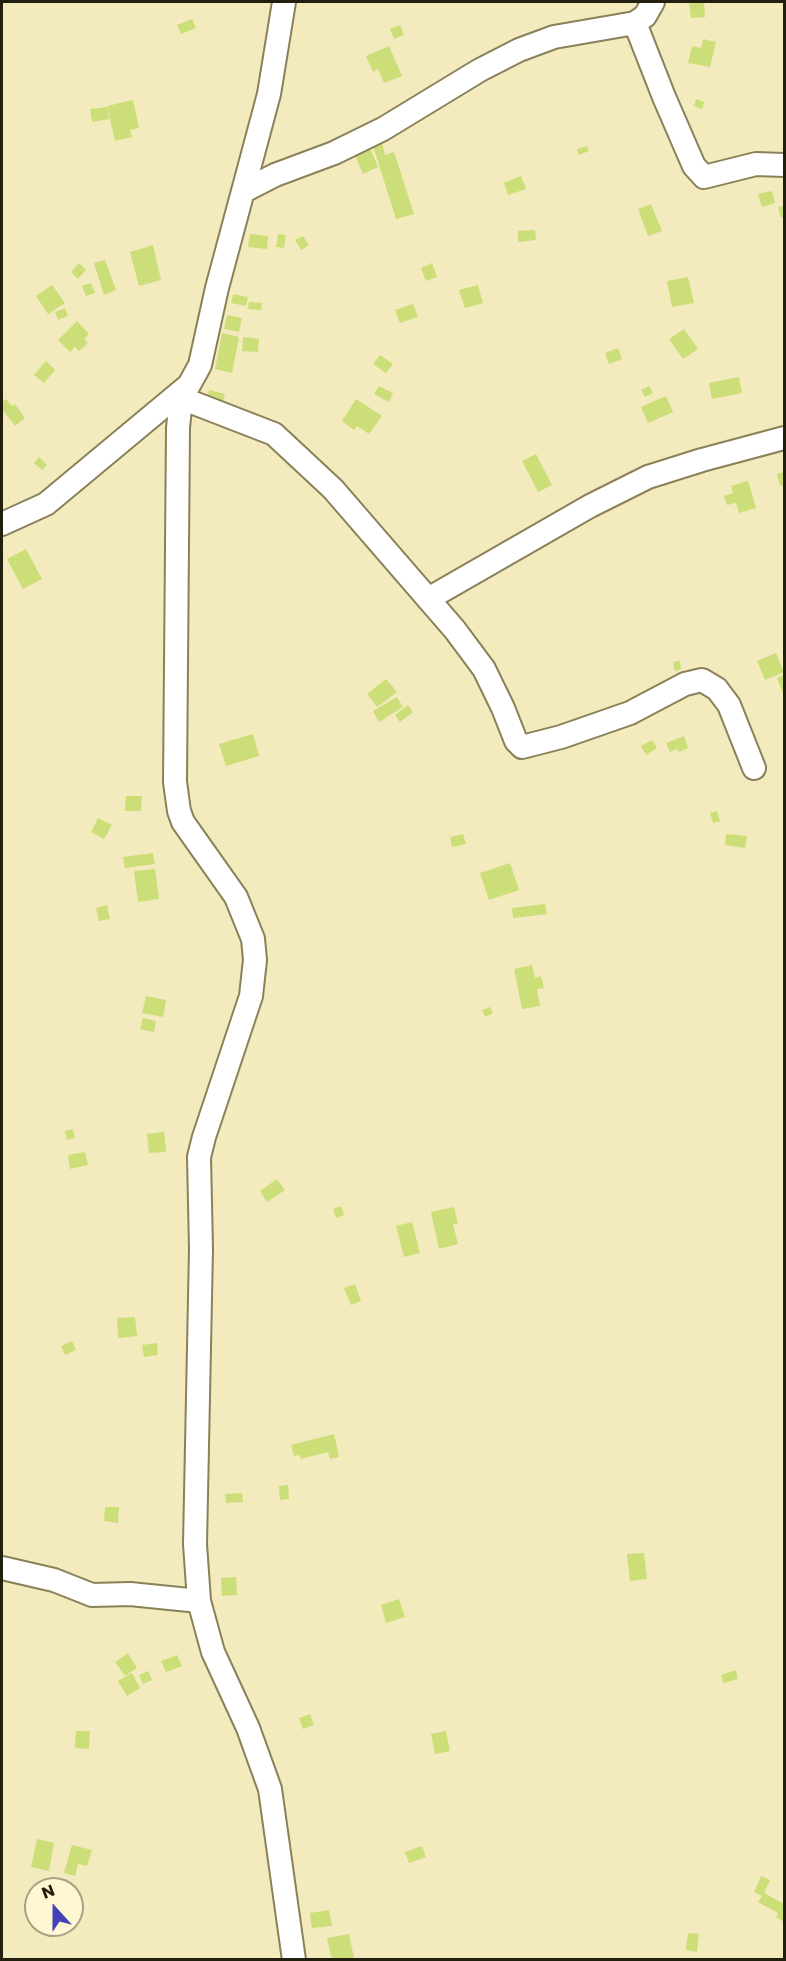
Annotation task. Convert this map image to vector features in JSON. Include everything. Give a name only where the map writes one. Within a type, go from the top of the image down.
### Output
[{"type":"street","points":[[284,2],[269,94],[217,288],[200,365],[185,391],[178,428],[175,770],[179,811],[183,822],[236,897],[253,939],[255,960],[251,996],[204,1137],[200,1157],[201,1249],[195,1544],[199,1601],[213,1652],[248,1728],[270,1789],[294,1959]]},
{"type":"street","points":[[244,191],[275,175],[333,153],[383,129],[480,70],[519,50],[554,37],[635,23],[645,16],[653,2]]},
{"type":"street","points":[[635,23],[694,166],[704,177],[756,164],[784,165]]},
{"type":"street","points":[[2,524],[46,504],[185,391]]},
{"type":"street","points":[[185,391],[274,434],[333,489],[428,599],[484,669],[516,741],[522,747],[561,737],[630,713],[685,684],[702,680],[717,689],[729,705],[754,768]]},
{"type":"street","points":[[428,599],[590,506],[648,477],[784,438]]},
{"type":"street","points":[[2,1568],[54,1580],[92,1595],[129,1594],[199,1601]]},
{"type":"building","points":[[689,2],[704,2],[705,17],[691,18]]},
{"type":"building","points":[[192,19],[196,28],[181,34],[177,25]]},
{"type":"building","points":[[400,25],[404,35],[394,39],[390,29]]},
{"type":"building","points":[[703,39],[716,42],[710,67],[688,63],[692,46],[701,48]]},
{"type":"building","points":[[389,46],[402,76],[384,83],[378,69],[373,72],[366,56]]},
{"type":"building","points":[[696,99],[704,102],[702,109],[694,106]]},
{"type":"building","points":[[133,100],[139,128],[130,130],[132,137],[115,141],[107,106]]},
{"type":"building","points":[[107,107],[109,119],[92,122],[90,109]]},
{"type":"building","points":[[382,143],[385,155],[394,152],[414,214],[396,219],[373,146]]},
{"type":"building","points":[[587,146],[589,151],[579,155],[577,149]]},
{"type":"building","points":[[370,148],[378,167],[363,174],[355,155]]},
{"type":"building","points":[[521,176],[526,189],[508,195],[504,183]]},
{"type":"building","points":[[772,191],[775,203],[762,207],[758,194]]},
{"type":"building","points":[[651,204],[662,231],[648,236],[638,209]]},
{"type":"building","points":[[784,206],[784,217],[781,218],[778,207]]},
{"type":"building","points":[[535,230],[536,240],[518,242],[518,231]]},
{"type":"building","points":[[250,234],[268,236],[267,249],[248,247]]},
{"type":"building","points":[[278,234],[286,235],[284,248],[276,247]]},
{"type":"building","points":[[303,236],[309,245],[301,250],[295,240]]},
{"type":"building","points":[[153,245],[161,280],[139,286],[130,252]]},
{"type":"building","points":[[105,260],[116,290],[104,295],[94,263]]},
{"type":"building","points":[[79,263],[86,270],[78,279],[71,272]]},
{"type":"building","points":[[432,263],[437,277],[426,281],[421,268]]},
{"type":"building","points":[[688,277],[694,303],[672,307],[667,281]]},
{"type":"building","points":[[91,283],[95,293],[86,296],[82,286]]},
{"type":"building","points":[[52,285],[65,303],[48,314],[36,296]]},
{"type":"building","points":[[478,285],[483,303],[465,308],[459,290]]},
{"type":"building","points":[[233,294],[248,297],[246,306],[231,303]]},
{"type":"building","points":[[249,302],[262,303],[261,310],[248,309]]},
{"type":"building","points":[[413,304],[418,317],[400,323],[395,310]]},
{"type":"building","points":[[65,308],[68,316],[58,320],[55,312]]},
{"type":"building","points":[[227,315],[242,318],[239,332],[224,329]]},
{"type":"building","points":[[77,321],[89,334],[84,339],[88,343],[79,351],[75,347],[70,352],[58,340]]},
{"type":"building","points":[[684,329],[698,349],[683,359],[669,339]]},
{"type":"building","points":[[222,333],[239,337],[232,373],[215,369]]},
{"type":"building","points":[[243,337],[259,339],[258,352],[242,351]]},
{"type":"building","points":[[618,348],[622,359],[609,364],[605,353]]},
{"type":"building","points":[[380,355],[393,364],[386,373],[373,364]]},
{"type":"building","points":[[46,361],[55,370],[44,383],[34,375]]},
{"type":"building","points":[[739,377],[742,393],[712,399],[709,383]]},
{"type":"building","points":[[379,386],[393,393],[389,402],[374,394]]},
{"type":"building","points":[[649,386],[653,393],[645,397],[641,390]]},
{"type":"building","points":[[209,390],[225,394],[221,409],[206,406]]},
{"type":"building","points":[[666,396],[673,412],[648,423],[641,407]]},
{"type":"building","points":[[6,399],[12,406],[15,404],[25,418],[15,426],[2,409],[2,402]]},
{"type":"building","points":[[356,399],[382,416],[369,434],[357,426],[354,430],[342,421]]},
{"type":"building","points":[[536,454],[552,485],[538,492],[522,461]]},
{"type":"building","points":[[39,457],[47,465],[42,470],[34,463]]},
{"type":"building","points":[[784,472],[784,485],[780,486],[777,474]]},
{"type":"building","points":[[748,481],[756,508],[739,513],[736,503],[727,505],[724,496],[733,493],[731,486]]},
{"type":"building","points":[[26,549],[42,579],[23,589],[7,559]]},
{"type":"building","points":[[776,653],[784,672],[765,680],[757,661]]},
{"type":"building","points":[[680,661],[681,669],[675,671],[673,662]]},
{"type":"building","points":[[784,675],[784,696],[777,678]]},
{"type":"building","points":[[386,679],[397,692],[377,707],[367,694]]},
{"type":"building","points":[[397,697],[403,707],[379,722],[373,711]]},
{"type":"building","points":[[408,705],[413,712],[400,722],[395,715]]},
{"type":"building","points":[[253,734],[259,756],[226,766],[219,744]]},
{"type":"building","points":[[684,736],[688,748],[679,752],[677,749],[670,752],[666,743]]},
{"type":"building","points":[[652,740],[657,748],[646,755],[641,746]]},
{"type":"building","points":[[126,796],[142,796],[141,811],[125,811]]},
{"type":"building","points":[[717,811],[720,821],[713,823],[710,813]]},
{"type":"building","points":[[98,818],[112,825],[104,839],[91,832]]},
{"type":"building","points":[[463,834],[466,844],[452,847],[450,837]]},
{"type":"building","points":[[726,834],[747,836],[745,848],[725,845]]},
{"type":"building","points":[[153,853],[155,864],[125,868],[123,857]]},
{"type":"building","points":[[510,863],[519,890],[489,900],[480,873]]},
{"type":"building","points":[[155,869],[159,899],[138,902],[134,871]]},
{"type":"building","points":[[545,904],[547,914],[513,918],[512,908]]},
{"type":"building","points":[[107,905],[110,919],[99,921],[96,908]]},
{"type":"building","points":[[532,965],[535,978],[541,976],[544,988],[537,989],[540,1006],[522,1009],[514,969]]},
{"type":"building","points":[[146,996],[166,1000],[163,1017],[142,1013]]},
{"type":"building","points":[[490,1007],[493,1013],[485,1017],[482,1010]]},
{"type":"building","points":[[143,1018],[156,1021],[154,1032],[140,1029]]},
{"type":"building","points":[[73,1129],[75,1138],[67,1140],[65,1131]]},
{"type":"building","points":[[164,1132],[166,1152],[149,1153],[147,1134]]},
{"type":"building","points":[[85,1152],[88,1165],[70,1169],[68,1155]]},
{"type":"building","points":[[277,1179],[285,1190],[267,1202],[260,1191]]},
{"type":"building","points":[[341,1206],[344,1215],[336,1218],[333,1209]]},
{"type":"building","points":[[454,1207],[458,1224],[453,1224],[458,1244],[439,1249],[431,1212]]},
{"type":"building","points":[[412,1222],[420,1253],[404,1257],[396,1226]]},
{"type":"building","points":[[355,1284],[361,1301],[351,1305],[344,1288]]},
{"type":"building","points":[[135,1317],[137,1336],[118,1338],[117,1318]]},
{"type":"building","points":[[72,1341],[76,1350],[65,1355],[61,1346]]},
{"type":"building","points":[[157,1343],[158,1355],[144,1357],[142,1345]]},
{"type":"building","points":[[334,1434],[339,1457],[330,1459],[328,1452],[301,1459],[300,1455],[294,1456],[291,1445]]},
{"type":"building","points":[[288,1485],[289,1499],[280,1500],[279,1486]]},
{"type":"building","points":[[242,1493],[243,1502],[226,1503],[225,1494]]},
{"type":"building","points":[[105,1507],[119,1507],[118,1523],[104,1521]]},
{"type":"building","points":[[644,1553],[647,1579],[630,1581],[627,1554]]},
{"type":"building","points":[[236,1577],[237,1595],[222,1596],[221,1578]]},
{"type":"building","points":[[399,1599],[405,1617],[386,1623],[381,1605]]},
{"type":"building","points":[[128,1653],[137,1668],[125,1676],[115,1662]]},
{"type":"building","points":[[177,1655],[182,1666],[166,1672],[161,1661]]},
{"type":"building","points":[[736,1670],[738,1679],[723,1683],[721,1675]]},
{"type":"building","points":[[148,1671],[152,1680],[143,1684],[139,1675]]},
{"type":"building","points":[[132,1673],[140,1688],[127,1696],[118,1681]]},
{"type":"building","points":[[310,1714],[314,1725],[303,1729],[299,1718]]},
{"type":"building","points":[[76,1731],[90,1731],[89,1749],[75,1748]]},
{"type":"building","points":[[446,1731],[450,1751],[435,1754],[431,1734]]},
{"type":"building","points":[[37,1839],[54,1843],[49,1871],[31,1867]]},
{"type":"building","points":[[72,1845],[92,1850],[87,1866],[78,1864],[75,1876],[64,1873]]},
{"type":"building","points":[[422,1846],[426,1857],[409,1863],[405,1852]]},
{"type":"building","points":[[761,1876],[770,1880],[764,1893],[784,1904],[784,1922],[776,1917],[778,1913],[758,1902],[762,1896],[754,1892]]},
{"type":"building","points":[[329,1910],[332,1926],[312,1928],[310,1913]]},
{"type":"building","points":[[688,1933],[699,1934],[697,1952],[686,1950]]},
{"type":"building","points":[[349,1934],[354,1958],[332,1960],[327,1938]]}]
